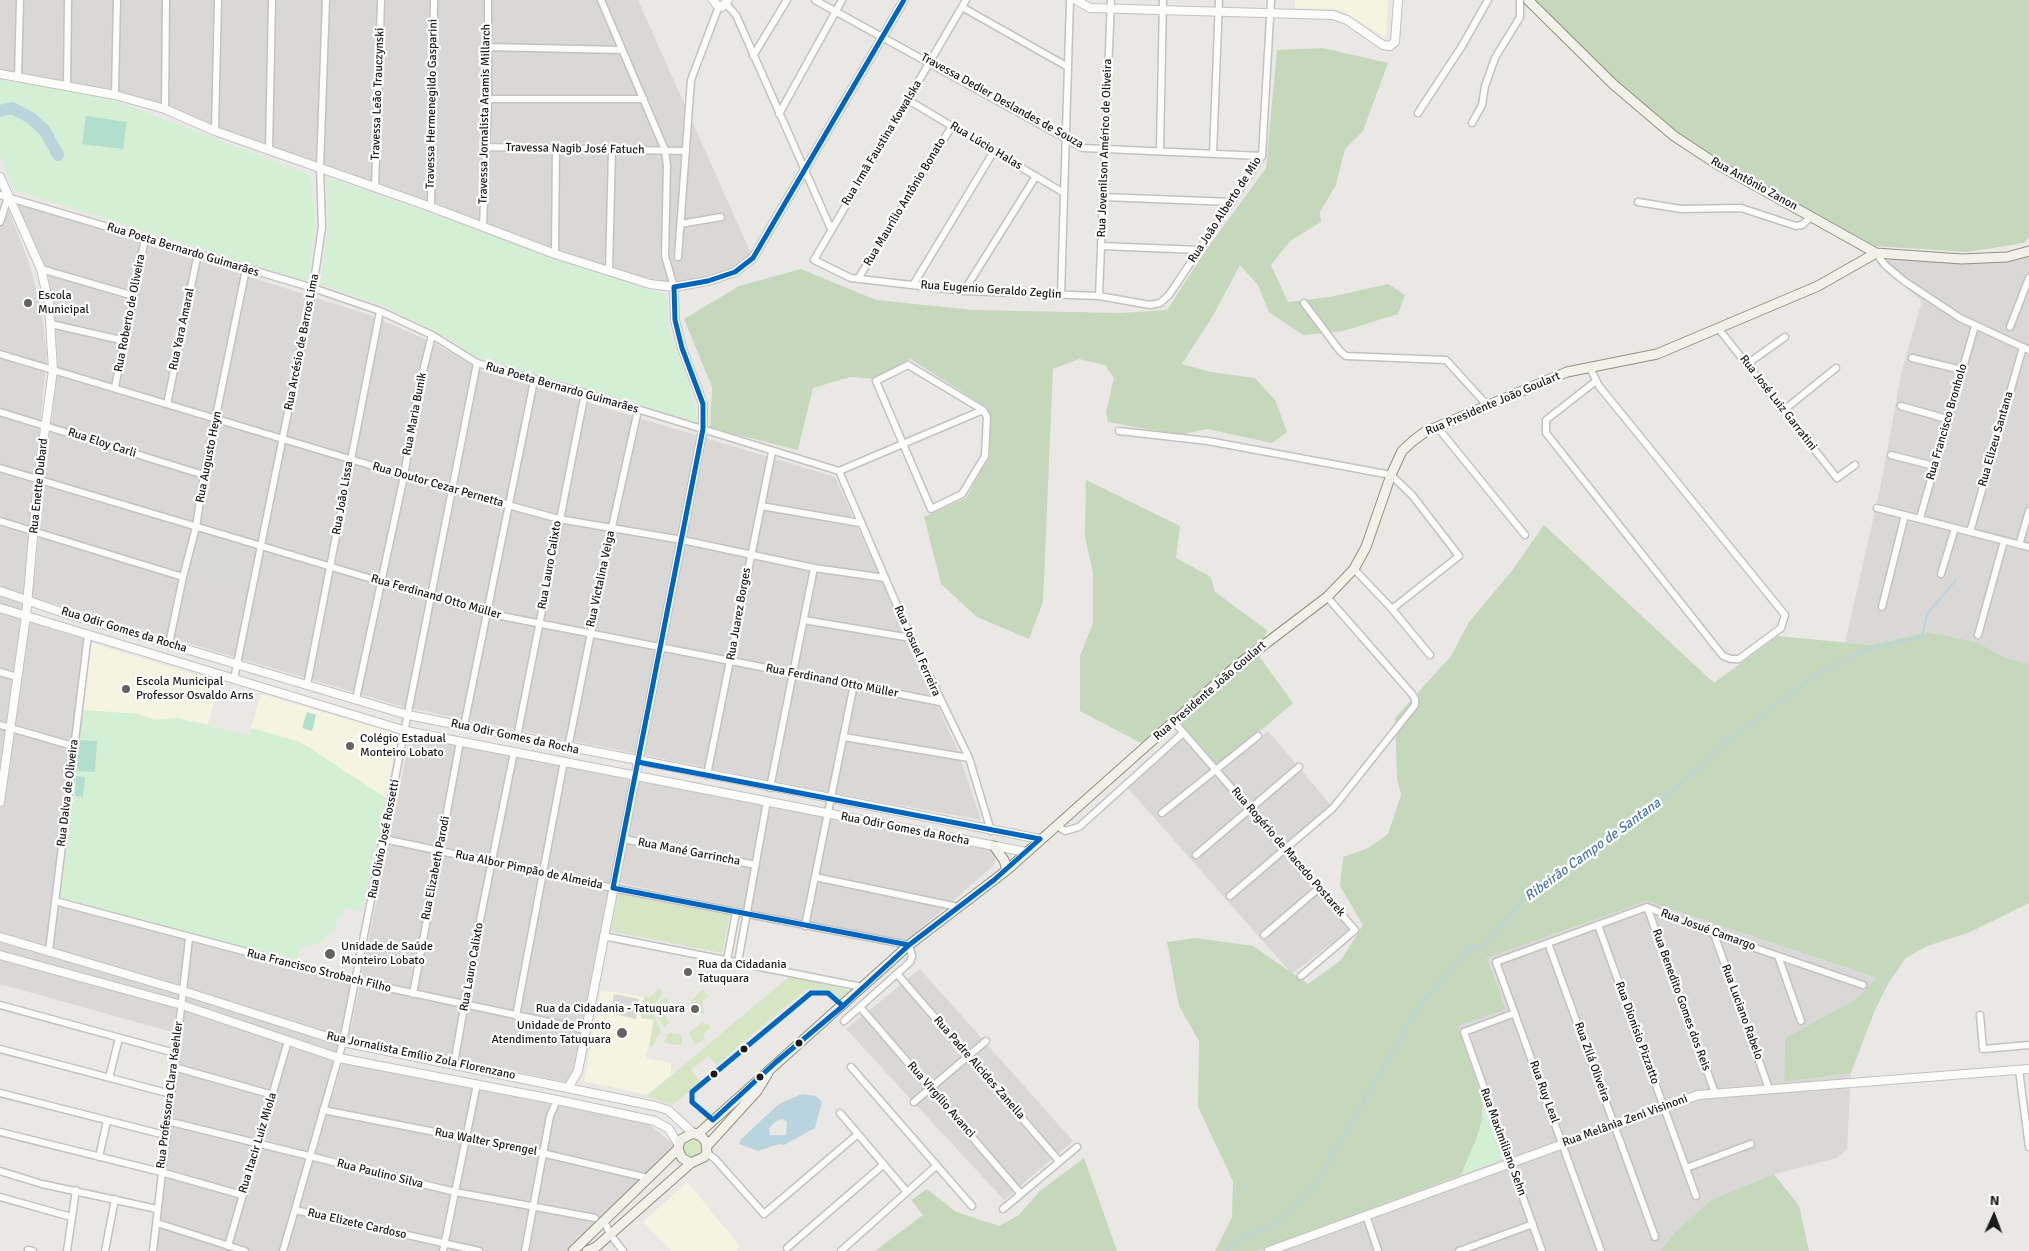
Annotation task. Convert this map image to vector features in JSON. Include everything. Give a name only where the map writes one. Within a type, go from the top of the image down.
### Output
[{"type":"main road","name":"Rua Antônio Zanon","points":[[1528,0],[1613,84],[1674,136],[1715,163],[1876,253],[1962,259],[2007,257],[2029,252]]},
{"type":"main road","name":"Rua Presidente João Goulart","points":[[573,1251],[648,1178],[678,1146],[684,1136],[695,1133],[775,1062],[821,1025],[909,945],[1007,870],[1236,667],[1327,597],[1354,569],[1366,547],[1391,475],[1402,451],[1425,432],[1568,372],[1657,354],[1818,286],[1876,253]]},
{"type":"main road","points":[[994,846],[1004,860],[1007,870]]},
{"type":"main road","name":"Rua Presidente João Goulart","points":[[592,1250],[691,1163],[700,1160],[707,1149],[757,1091],[775,1062]]},
{"type":"main road","points":[[695,1133],[704,1138],[707,1149]]},
{"type":"main road","points":[[678,1146],[682,1158],[691,1163]]},
{"type":"street","points":[[18,77],[20,0]]},
{"type":"street","points":[[66,86],[68,0]]},
{"type":"street","points":[[115,95],[117,0]]},
{"type":"street","points":[[165,109],[166,0]]},
{"type":"street","points":[[215,130],[218,0]]},
{"type":"street","points":[[269,150],[272,0]]},
{"type":"street","name":"Rua Arcésio de Barros Lima","points":[[234,679],[313,288],[322,226],[320,168],[326,0]]},
{"type":"street","name":"Travessa Leão Trauczynski","points":[[375,188],[381,0]]},
{"type":"street","name":"Travessa Hermenegildo Gasparini","points":[[431,207],[434,0]]},
{"type":"street","name":"Travessa Jornalista Aramis Millarch","points":[[482,227],[488,99],[488,0]]},
{"type":"street","points":[[568,1088],[578,1071],[703,429],[703,404],[682,348],[675,320],[674,286],[665,256],[667,166],[665,150],[601,0]]},
{"type":"street","points":[[754,56],[787,0]]},
{"type":"street","name":"Travessa Dedier Deslandes de Souza","points":[[815,0],[931,62],[1083,148],[1262,156]]},
{"type":"street","points":[[779,114],[842,0]]},
{"type":"street","points":[[0,74],[115,95],[165,109],[215,130],[431,207],[555,254],[650,284],[674,286],[708,281],[735,272],[753,258],[904,0]]},
{"type":"street","name":"Rua Irmã Faustina Kowalska","points":[[814,260],[830,229],[931,62],[966,0]]},
{"type":"street","points":[[1061,295],[1070,0]]},
{"type":"street","points":[[1076,0],[1090,8],[1270,15],[1333,15],[1347,20],[1383,45],[1390,46],[1395,42],[1398,0]]},
{"type":"street","name":"Rua Jovenilson Américo de Oliveira","points":[[1100,296],[1111,0]]},
{"type":"street","points":[[1160,151],[1163,0]]},
{"type":"street","points":[[1214,154],[1219,0]]},
{"type":"street","name":"Rua João Alberto de Mio","points":[[1169,295],[1262,156],[1271,0]]},
{"type":"street","points":[[1418,113],[1462,46],[1488,0]]},
{"type":"street","points":[[1472,123],[1482,105],[1485,86],[1495,58],[1520,17],[1520,0]]},
{"type":"street","points":[[678,257],[691,80],[722,3],[736,15],[779,114],[805,168],[830,229]]},
{"type":"street","points":[[962,6],[1068,67]]},
{"type":"street","points":[[488,47],[622,50]]},
{"type":"street","points":[[488,99],[644,99]]},
{"type":"street","name":"Rua Lúcio Halas","points":[[908,100],[1064,193]]},
{"type":"street","name":"Rua Maurílio Antônio Bonato","points":[[858,279],[952,126]]},
{"type":"street","name":"Travessa Nagib José Fatuch","points":[[485,147],[686,151]]},
{"type":"street","points":[[555,254],[556,148]]},
{"type":"street","points":[[609,270],[612,150]]},
{"type":"street","points":[[913,285],[994,151]]},
{"type":"street","points":[[964,291],[1036,176]]},
{"type":"street","name":"Rua Enette Dubard","points":[[0,177],[4,196],[41,269],[49,304],[53,370],[38,480],[28,600],[1,779],[0,802]]},
{"type":"street","points":[[0,222],[4,196]]},
{"type":"street","name":"Rua Poeta Bernardo Guimarães","points":[[4,196],[313,288],[380,311],[432,335],[477,363],[534,381],[584,393],[839,471]]},
{"type":"street","points":[[1103,197],[1232,202]]},
{"type":"street","points":[[1638,202],[1681,210],[1742,208],[1796,226],[1802,225],[1812,216]]},
{"type":"street","points":[[680,224],[721,217]]},
{"type":"street","name":"Rua Roberto de Oliveira","points":[[115,387],[144,239]]},
{"type":"street","points":[[1102,246],[1200,250]]},
{"type":"street","name":"Rua Yara Amaral","points":[[167,404],[198,253]]},
{"type":"street","points":[[1876,253],[1885,265],[1904,281],[1974,326],[2026,349]]},
{"type":"street","name":"Rua Eugenio Geraldo Zeglin","points":[[814,260],[851,278],[964,291],[1100,296],[1150,305],[1160,303],[1169,295]]},
{"type":"street","points":[[41,269],[134,296]]},
{"type":"street","name":"Rua Augusto Heyn","points":[[169,644],[196,527],[204,475],[246,269]]},
{"type":"street","points":[[2010,328],[2029,278]]},
{"type":"street","points":[[1304,303],[1340,351],[1346,356],[1446,360],[1487,406]]},
{"type":"street","name":"Rua João Lissa","points":[[306,685],[380,311]]},
{"type":"street","points":[[51,324],[125,341]]},
{"type":"street","name":"Rua Francisco Bronholo","points":[[1920,518],[1974,326]]},
{"type":"street","name":"Rua José Luiz Garratini","points":[[1718,328],[1838,478],[1855,465]]},
{"type":"street","name":"Rua Maria Bunik","points":[[356,699],[404,476],[418,391],[432,335]]},
{"type":"street","points":[[1747,364],[1785,337]]},
{"type":"street","name":"Rua Elizeu Santana","points":[[1970,532],[2026,349]]},
{"type":"street","name":"Rua Doutor Cezar Pernetta","points":[[0,354],[115,387],[215,420],[404,476],[559,518],[682,540],[814,568],[885,578]]},
{"type":"street","points":[[1912,358],[1962,370]]},
{"type":"street","name":"Rua Olivio José Rossetti","points":[[283,1251],[343,1042],[406,731],[430,596],[453,490],[477,363]]},
{"type":"street","points":[[908,365],[983,410],[987,417],[985,456],[962,494],[931,509],[876,381],[908,365]]},
{"type":"street","points":[[1590,368],[1596,382],[1785,614],[1781,628],[1739,658],[1731,659],[1722,656],[1546,433],[1546,420],[1596,382]]},
{"type":"street","points":[[1784,410],[1836,368]]},
{"type":"street","points":[[464,726],[534,381]]},
{"type":"street","name":"Rua Lauro Calixto","points":[[517,737],[584,393]]},
{"type":"street","points":[[1900,406],[1947,419]]},
{"type":"street","name":"Rua Victalina Veiga","points":[[568,748],[590,633],[638,410]]},
{"type":"street","points":[[839,471],[983,410]]},
{"type":"street","name":"Rua Eloy Carli","points":[[0,412],[204,475]]},
{"type":"street","points":[[1438,428],[1525,535]]},
{"type":"street","points":[[1120,431],[1208,441],[1391,475],[1412,495],[1459,556],[1392,608]]},
{"type":"street","name":"Rua Juarez Borges","points":[[708,775],[750,555],[772,452]]},
{"type":"street","points":[[1891,455],[1934,466]]},
{"type":"street","name":"Rua Ferdinand Otto Müller","points":[[0,468],[488,613],[940,702]]},
{"type":"street","name":"Rua Josuel Ferreira","points":[[839,471],[911,638],[940,702],[969,758],[991,832]]},
{"type":"street","points":[[761,506],[860,523]]},
{"type":"street","points":[[1877,508],[2029,547]]},
{"type":"street","points":[[2019,545],[2029,511]]},
{"type":"street","points":[[1882,607],[1905,515]]},
{"type":"street","points":[[0,521],[183,577]]},
{"type":"street","points":[[1941,574],[1955,528]]},
{"type":"street","points":[[1978,635],[2004,541]]},
{"type":"street","points":[[770,788],[814,568]]},
{"type":"street","points":[[1354,569],[1392,608],[1430,655]]},
{"type":"street","name":"Rua Odir Gomes da Rocha","points":[[0,591],[169,644],[408,715],[991,832],[1040,839]]},
{"type":"street","points":[[1230,896],[1333,808],[1415,705],[1412,694],[1327,597]]},
{"type":"street","name":"Rua Odir Gomes da Rocha","points":[[0,608],[406,731],[1026,852]]},
{"type":"street","points":[[804,620],[911,638]]},
{"type":"street","name":"Rua Dalva de Oliveira","points":[[49,951],[88,635]]},
{"type":"street","points":[[0,672],[17,677]]},
{"type":"street","points":[[805,926],[854,684]]},
{"type":"street","name":"Rua Rogério de Macedo Postarek","points":[[1174,722],[1355,930],[1301,976]]},
{"type":"street","points":[[0,725],[73,746]]},
{"type":"street","name":"Rua Presidente João Goulart","points":[[1056,825],[1065,831],[1079,827],[1183,733]]},
{"type":"street","points":[[1162,814],[1258,736]]},
{"type":"street","points":[[844,737],[969,758]]},
{"type":"street","name":"Rua Elizabeth Parodi","points":[[413,994],[460,742]]},
{"type":"street","name":"Rua Lauro Calixto","points":[[454,1064],[476,940],[514,752]]},
{"type":"street","points":[[516,1016],[564,761]]},
{"type":"street","points":[[1196,856],[1299,767]]},
{"type":"street","points":[[738,962],[767,801]]},
{"type":"street","name":"Rua Albor Pimpão de Almeida","points":[[384,839],[613,888],[909,945]]},
{"type":"street","name":"Rua Mané Garrincha","points":[[623,839],[756,865]]},
{"type":"street","points":[[815,878],[958,907]]},
{"type":"street","points":[[1264,935],[1319,888]]},
{"type":"street","name":"Rua Francisco Strobach Filho","points":[[55,902],[190,939],[356,981],[465,1006],[586,1030]]},
{"type":"street","name":"Rua Josué Camargo","points":[[1496,962],[1647,907],[1714,934],[1864,984]]},
{"type":"street","name":"Rua Benedito Gomes dos Reis","points":[[1647,907],[1715,1093]]},
{"type":"street","points":[[727,960],[736,912]]},
{"type":"street","name":"Rua Dionísio Pizzatto","points":[[1598,925],[1696,1196]]},
{"type":"street","name":"Rua Luciano Rabelo","points":[[1714,934],[1769,1089]]},
{"type":"street","points":[[603,936],[862,987]]},
{"type":"street","name":"Rua Jornalista Emílio Zola Florenzano","points":[[0,938],[183,991],[343,1042],[668,1110],[695,1133]]},
{"type":"street","name":"Rua Professora Clara Kaehler","points":[[153,1251],[165,1135],[190,939]]},
{"type":"street","name":"Rua Zilá Oliveira","points":[[1548,943],[1655,1237]]},
{"type":"street","points":[[844,1021],[898,975],[910,962],[912,956],[909,945]]},
{"type":"street","name":"Rua Jornalista Emílio Zola Florenzano","points":[[0,955],[182,1005],[339,1058],[518,1092],[655,1121],[670,1128],[678,1146]]},
{"type":"street","points":[[1778,956],[1801,1021]]},
{"type":"street","name":"Rua Ruy Leal","points":[[1496,962],[1601,1251]]},
{"type":"street","name":"Rua Padre Alcides Zanella","points":[[898,975],[1059,1161]]},
{"type":"street","points":[[0,1005],[176,1053]]},
{"type":"street","name":"Rua Virgílio Avanci","points":[[860,1007],[1021,1194]]},
{"type":"street","name":"Rua Maximiliano Sehn","points":[[1515,1014],[1464,1032],[1542,1251]]},
{"type":"street","points":[[1980,1015],[1983,1049],[2029,1045]]},
{"type":"street","points":[[109,1078],[118,1038]]},
{"type":"street","name":"Rua Itacir Luiz Miola","points":[[228,1246],[242,1195],[260,1143],[288,1041]]},
{"type":"street","points":[[914,1102],[986,1041]]},
{"type":"street","points":[[0,1049],[170,1094]]},
{"type":"street","points":[[174,1067],[273,1095]]},
{"type":"street","points":[[851,1067],[972,1206]]},
{"type":"street","points":[[2019,1070],[2029,1147]]},
{"type":"street","name":"Rua Melânia Zeni Visinoni","points":[[1269,1251],[1690,1097],[1715,1093],[2029,1070]]},
{"type":"street","points":[[518,1092],[516,1084],[520,1078]]},
{"type":"street","points":[[444,1248],[476,1084]]},
{"type":"street","points":[[0,1094],[165,1135]]},
{"type":"street","points":[[525,1251],[542,1153],[550,1116],[557,1100]]},
{"type":"street","name":"Rua Walter Sprengel","points":[[323,1110],[542,1153],[648,1178]]},
{"type":"street","points":[[840,1113],[907,1192]]},
{"type":"street","points":[[99,1157],[107,1121]]},
{"type":"street","name":"Rua Paulino Silva","points":[[167,1121],[455,1192],[594,1218]]},
{"type":"street","points":[[0,1132],[161,1172],[242,1195]]},
{"type":"street","points":[[707,1149],[764,1214],[858,1134]]},
{"type":"street","points":[[1686,1168],[1751,1144]]},
{"type":"street","points":[[1003,1209],[1077,1148]]},
{"type":"street","points":[[786,1248],[883,1165]]},
{"type":"street","points":[[842,1251],[936,1166]]},
{"type":"street","points":[[0,1171],[42,1184],[157,1209]]},
{"type":"street","points":[[67,1251],[76,1190]]},
{"type":"street","points":[[0,1197],[71,1217]]},
{"type":"street","points":[[105,1251],[115,1199]]},
{"type":"street","name":"Rua Elizete Cardoso","points":[[295,1210],[444,1248],[479,1251]]},
{"type":"street","points":[[1366,1215],[1378,1251]]},
{"type":"street","points":[[608,1216],[605,1223],[610,1234],[623,1251]]},
{"type":"street","points":[[157,1223],[245,1251]]},
{"type":"street","points":[[1459,1251],[1533,1224]]},
{"type":"shaded area","points":[[0,0],[638,0],[753,258],[735,272],[674,287],[608,270],[165,109],[0,74]]},
{"type":"shaded area","points":[[1295,0],[1388,0],[1386,38],[1337,9],[1295,8]]},
{"type":"shaded area","points":[[1533,0],[2029,0],[2029,237],[2024,243],[1968,252],[1875,246],[1689,143],[1617,83]]},
{"type":"shaded area","points":[[1323,48],[1388,63],[1363,131],[1345,149],[1336,185],[1320,212],[1321,222],[1290,241],[1271,265],[1288,302],[1330,297],[1388,284],[1405,295],[1398,314],[1343,331],[1303,335],[1269,312],[1258,285],[1240,265],[1214,314],[1182,364],[1211,372],[1255,378],[1275,400],[1287,432],[1272,443],[1207,429],[1179,435],[1108,422],[1106,412],[1114,378],[1105,365],[1079,359],[1053,369],[1043,602],[1029,639],[977,617],[941,584],[924,517],[966,498],[990,455],[988,408],[910,359],[875,379],[850,377],[813,388],[798,450],[710,428],[712,387],[684,319],[739,286],[801,269],[876,300],[973,310],[1120,313],[1167,310],[1206,250],[1266,168],[1277,50]]},
{"type":"shaded area","points":[[16,203],[370,315],[436,344],[480,370],[835,477],[957,749],[981,820],[827,792],[404,707],[32,597],[58,366],[54,302],[43,263]]},
{"type":"shaded area","points":[[0,208],[9,211],[28,260],[41,308],[47,354],[20,625],[0,770]]},
{"type":"shaded area","points":[[2029,253],[2029,664],[2004,657],[1977,642],[1928,632],[1870,645],[1845,643],[1880,489],[1902,370],[1922,301],[1881,266],[1877,259],[1954,261]]},
{"type":"shaded area","points":[[1086,480],[1180,526],[1176,558],[1211,577],[1215,592],[1267,630],[1259,656],[1293,703],[1217,768],[1176,720],[1141,743],[1080,711],[1080,656],[1093,623],[1093,573],[1085,537]]},
{"type":"shaded area","points":[[1544,525],[1714,683],[1778,636],[1870,645],[1928,632],[1977,642],[2004,657],[2029,664],[2029,903],[1968,933],[1927,946],[1906,958],[1889,982],[1875,1010],[1851,1073],[1784,1082],[1785,1038],[1856,999],[1877,978],[1647,901],[1487,958],[1506,1009],[1458,1026],[1483,1101],[1482,1120],[1477,1137],[1461,1175],[1256,1251],[1215,1251],[1232,1217],[1233,1181],[1198,1107],[1199,1041],[1179,1006],[1167,942],[1196,938],[1253,946],[1308,984],[1341,960],[1363,925],[1340,886],[1343,857],[1368,848],[1388,834],[1401,795],[1397,778],[1395,718],[1451,656],[1469,622],[1511,572]]},
{"type":"shaded area","points":[[206,540],[243,549],[236,585],[199,578]]},
{"type":"shaded area","points":[[29,622],[84,639],[53,902],[353,983],[333,1063],[279,1251],[157,1251],[165,1135],[183,1035],[0,984],[0,783],[7,783]]},
{"type":"shaded area","name":"Escola Municipal Professor Osvaldo Arns","points":[[91,643],[220,682],[208,724],[176,718],[155,720],[138,714],[82,710]]},
{"type":"shaded area","name":"Colégio Estadual Monteiro Lobato","points":[[261,694],[397,734],[386,798],[300,742],[251,728]]},
{"type":"shaded area","points":[[1268,731],[1331,805],[1280,849],[1349,930],[1292,974],[1127,787],[1184,736],[1215,773]]},
{"type":"shaded area","points":[[410,736],[631,780],[572,1079],[566,1082],[349,1038]]},
{"type":"shaded area","points":[[638,780],[993,850],[996,858],[994,865],[907,941],[619,883]]},
{"type":"shaded area","points":[[1648,901],[1877,978],[1856,999],[1785,1038],[1784,1082],[1851,1073],[1847,1149],[1837,1158],[1774,1174],[1711,1200],[1674,1233],[1660,1251],[1257,1251],[1256,1249],[1461,1175],[1483,1101],[1458,1026],[1506,1008],[1487,958]]},
{"type":"shaded area","points":[[920,969],[1073,1141],[1004,1200],[846,1029]]},
{"type":"shaded area","name":"Unidade de Pronto Atendimento Tatuquara","points":[[601,990],[644,997],[641,1017],[654,1019],[646,1058],[671,1063],[671,1075],[646,1095],[584,1081]]},
{"type":"shaded area","points":[[614,994],[639,999],[636,1019],[611,1013]]},
{"type":"shaded area","points":[[343,1061],[647,1123],[676,1146],[570,1251],[286,1251]]},
{"type":"shaded area","points":[[1084,1158],[1117,1251],[875,1251],[923,1215],[911,1200],[927,1189],[956,1212],[999,1226],[1019,1215],[1040,1191]]},
{"type":"shaded area","points":[[1774,1174],[1799,1206],[1809,1251],[1660,1251],[1674,1233],[1711,1200]]},
{"type":"shaded area","points":[[687,1182],[740,1246],[736,1251],[672,1251],[643,1222]]},
{"type":"green space","points":[[0,79],[109,98],[310,175],[315,219],[308,282],[14,190],[0,155]]},
{"type":"green space","points":[[86,116],[127,122],[123,149],[82,144]]},
{"type":"green space","points":[[326,177],[664,294],[668,303],[668,326],[688,381],[698,424],[479,358],[435,331],[382,305],[320,285],[328,226]]},
{"type":"green space","points":[[82,710],[138,714],[155,720],[177,718],[249,736],[251,728],[300,742],[386,798],[362,911],[344,908],[332,932],[316,944],[300,947],[297,962],[55,898],[68,836]]},
{"type":"green space","points":[[307,712],[316,715],[312,731],[302,728]]},
{"type":"green space","points":[[79,740],[97,741],[95,772],[77,771]]},
{"type":"green space","points":[[76,776],[85,777],[83,797],[75,796]]},
{"type":"green space","points":[[618,893],[730,915],[722,953],[610,931]]},
{"type":"green space","points":[[791,975],[849,991],[841,1001],[838,996],[825,990],[806,989],[717,1065],[708,1056],[691,1070],[701,1082],[672,1105],[647,1096]]},
{"type":"green space","points":[[659,988],[663,993],[656,1002],[654,1015],[661,1031],[652,1047],[649,1046],[654,1020],[641,1018],[644,997],[650,997]]},
{"type":"green space","points":[[703,989],[709,997],[702,1001],[705,1014],[694,1013],[689,1003]]},
{"type":"green space","points":[[666,997],[670,1003],[666,1009],[666,1017],[669,1022],[664,1027],[657,1014],[659,1003]]},
{"type":"green space","points":[[702,1022],[711,1026],[703,1036],[705,1039],[695,1045],[689,1033]]},
{"type":"green space","points":[[669,1033],[682,1035],[682,1045],[664,1042]]},
{"type":"green space","points":[[1483,1101],[1504,1159],[1461,1175],[1477,1137],[1482,1120]]},
{"type":"green space","points":[[693,1138],[700,1141],[703,1148],[700,1155],[693,1158],[686,1155],[683,1148],[686,1141]]},
{"type":"water","points":[[802,1094],[816,1096],[822,1102],[815,1128],[784,1145],[779,1144],[758,1151],[739,1144],[741,1139],[779,1104]],"holes":[[[782,1119],[787,1122],[786,1135],[770,1135],[769,1128],[776,1121]]]},
{"type":"waterway","points":[[0,111],[12,108],[31,118],[45,131],[58,155]]},
{"type":"waterway","name":"Ribeirão Campo de Santana","points":[[1227,1251],[1243,1236],[1273,1225],[1313,1188],[1417,1009],[1470,947],[1483,945],[1524,899],[1664,798],[1734,736],[1821,671],[1869,649],[1922,637],[1927,614],[1956,580]]},
{"type":"transit line","points":[[904,0],[753,258],[735,272],[708,281],[674,287],[675,320],[682,348],[703,404],[703,429],[613,888],[909,945]]},
{"type":"transit line","points":[[638,762],[1040,839]]},
{"type":"transit line","points":[[843,1006],[909,945],[994,880],[1040,839]]},
{"type":"transit line","points":[[811,993],[828,993],[843,1006],[775,1063],[713,1120],[692,1102],[692,1092],[811,993]]},
{"type":"place","name":"Escola Municipal","points":[[28,303]]},
{"type":"place","name":"Escola Municipal Professor Osvaldo Arns","points":[[126,689]]},
{"type":"place","name":"Colégio Estadual Monteiro Lobato","points":[[350,746]]},
{"type":"place","name":"Unidade de Saúde Monteiro Lobato","points":[[330,954]]},
{"type":"place","name":"Rua da Cidadania Tatuquara","points":[[688,972]]},
{"type":"place","name":"Rua da Cidadania - Tatuquara","points":[[695,1009]]},
{"type":"place","name":"Unidade de Pronto Atendimento Tatuquara","points":[[622,1033]]}]
